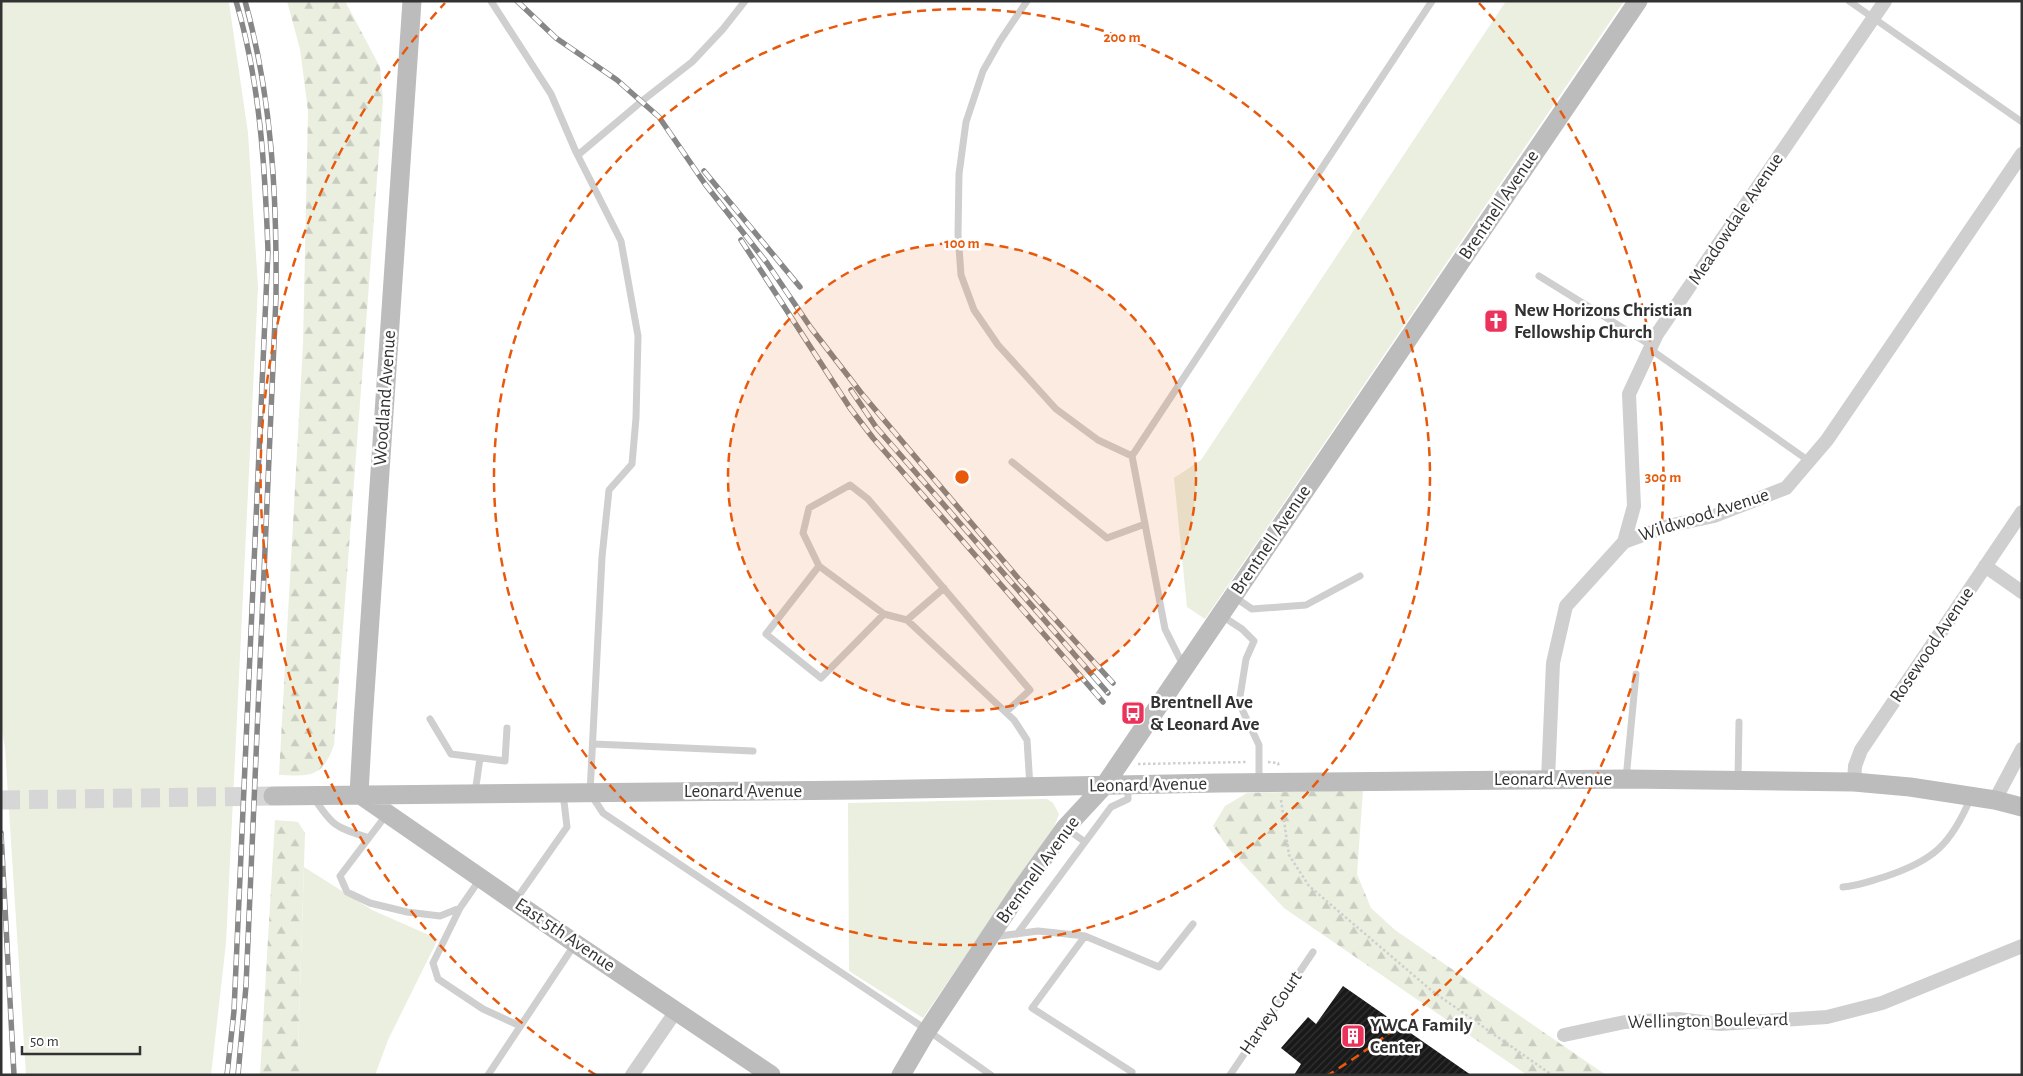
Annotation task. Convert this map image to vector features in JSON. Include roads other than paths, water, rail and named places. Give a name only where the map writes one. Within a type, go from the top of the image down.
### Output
[{"type":"street","name":"Woodland Avenue","points":[[360,794],[363,722],[412,1]]},
{"type":"street","name":"Brentnell Avenue","points":[[901,1075],[927,1030],[989,937],[1065,828],[1104,786],[1118,766],[1638,1]]},
{"type":"street","name":"Meadowdale Avenue","points":[[1624,542],[1634,506],[1628,394],[1663,326],[1885,1]]},
{"type":"street","name":"Wildwood Avenue","points":[[1548,779],[1553,663],[1566,606],[1624,542],[1668,526],[1714,516],[1786,488],[1827,440],[2022,154]]},
{"type":"street","name":"Rosewood Avenue","points":[[1854,782],[1855,766],[1861,750],[2022,512]]},
{"type":"street","points":[[1984,566],[2022,592]]},
{"type":"street","points":[[1995,800],[2022,749]]},
{"type":"street","name":"Leonard Avenue","points":[[272,796],[1626,779],[1854,782],[1910,787],[1995,800],[2022,808]]},
{"type":"street","name":"East 5th Avenue","points":[[360,794],[576,944],[771,1075]]},
{"type":"street","name":"Wellington Boulevard","points":[[1564,1035],[1625,1022],[1678,1020],[1720,1024],[1827,1017],[1882,1003],[2022,946]]},
{"type":"street","points":[[632,1075],[676,1010]]},
{"type":"lane","points":[[491,1],[551,94],[578,155],[621,241],[638,336],[636,418],[632,464],[609,490],[602,557],[594,744],[590,793],[602,813],[927,1030],[991,1075]]},
{"type":"lane","points":[[578,155],[692,62],[723,29],[745,1]]},
{"type":"lane","points":[[1027,1],[1000,41],[983,71],[966,122],[958,174],[958,234],[961,275],[974,310],[998,344],[1056,409],[1098,440],[1132,456]]},
{"type":"lane","points":[[1185,667],[1165,629],[1132,456],[1432,1]]},
{"type":"lane","points":[[1849,1],[2022,122]]},
{"type":"lane","points":[[1539,276],[1651,347],[1809,461]]},
{"type":"lane","points":[[1012,462],[1107,538],[1145,524]]},
{"type":"lane","points":[[1006,712],[1030,690],[868,499],[850,484],[809,508],[803,533],[820,566],[884,614],[907,620],[1014,720],[1027,740],[1030,787]]},
{"type":"lane","points":[[820,566],[766,634],[821,678],[884,614]]},
{"type":"lane","points":[[1233,596],[1252,609],[1306,605],[1360,576]]},
{"type":"lane","points":[[907,620],[944,588]]},
{"type":"lane","points":[[1220,614],[1242,629],[1254,641],[1246,659],[1239,703],[1259,745],[1259,783]]},
{"type":"lane","points":[[1626,779],[1636,674]]},
{"type":"lane","points":[[430,720],[451,754],[505,761],[508,728]]},
{"type":"lane","points":[[1738,722],[1738,780]]},
{"type":"lane","points":[[594,744],[753,751]]},
{"type":"lane","points":[[475,794],[480,758]]},
{"type":"lane","points":[[1017,934],[1111,807],[1128,799],[1128,785]]},
{"type":"lane","points":[[515,902],[567,827],[563,793]]},
{"type":"lane","points":[[313,795],[329,821],[342,829],[369,838]]},
{"type":"lane","points":[[1843,887],[1863,884],[1908,870],[1926,860],[1940,849],[1964,812],[1971,797]]},
{"type":"lane","points":[[387,813],[340,876],[347,892],[370,903],[407,912],[440,916],[460,908]]},
{"type":"lane","points":[[1065,828],[1085,842]]},
{"type":"lane","points":[[481,878],[460,908],[433,963],[438,979],[483,1009],[520,1026]]},
{"type":"lane","points":[[989,937],[1038,931],[1085,936],[1159,967],[1193,924]]},
{"type":"lane","points":[[1085,936],[1032,1008],[1132,1072]]},
{"type":"lane","points":[[488,1075],[576,944]]},
{"type":"lane","name":"Harvey Court","points":[[1230,1075],[1313,952]]},
{"type":"tunnel","points":[[1,800],[273,796]]},
{"type":"railway","points":[[227,1075],[234,1011],[268,251],[260,125],[251,62],[236,1]]},
{"type":"railway","points":[[238,1075],[246,986],[276,297],[274,185],[271,148],[261,74],[245,1]]},
{"type":"railway","points":[[517,1],[556,38],[617,80],[659,117],[705,184],[767,263],[811,328],[862,394],[1018,578],[1113,683]]},
{"type":"railway","points":[[704,171],[800,287]]},
{"type":"railway","points":[[741,240],[850,408],[873,438],[1103,702]]},
{"type":"railway","points":[[851,390],[876,427],[1108,693]]},
{"type":"railway","points":[[1,833],[14,1075]]},
{"type":"place","name":"New Horizons Christian Fellowship Church","points":[[1496,321]]},
{"type":"place","name":"Brentnell Ave & Leonard Ave","points":[[1133,713]]},
{"type":"place","name":"YWCA Family Center","points":[[1353,1036]]}]
